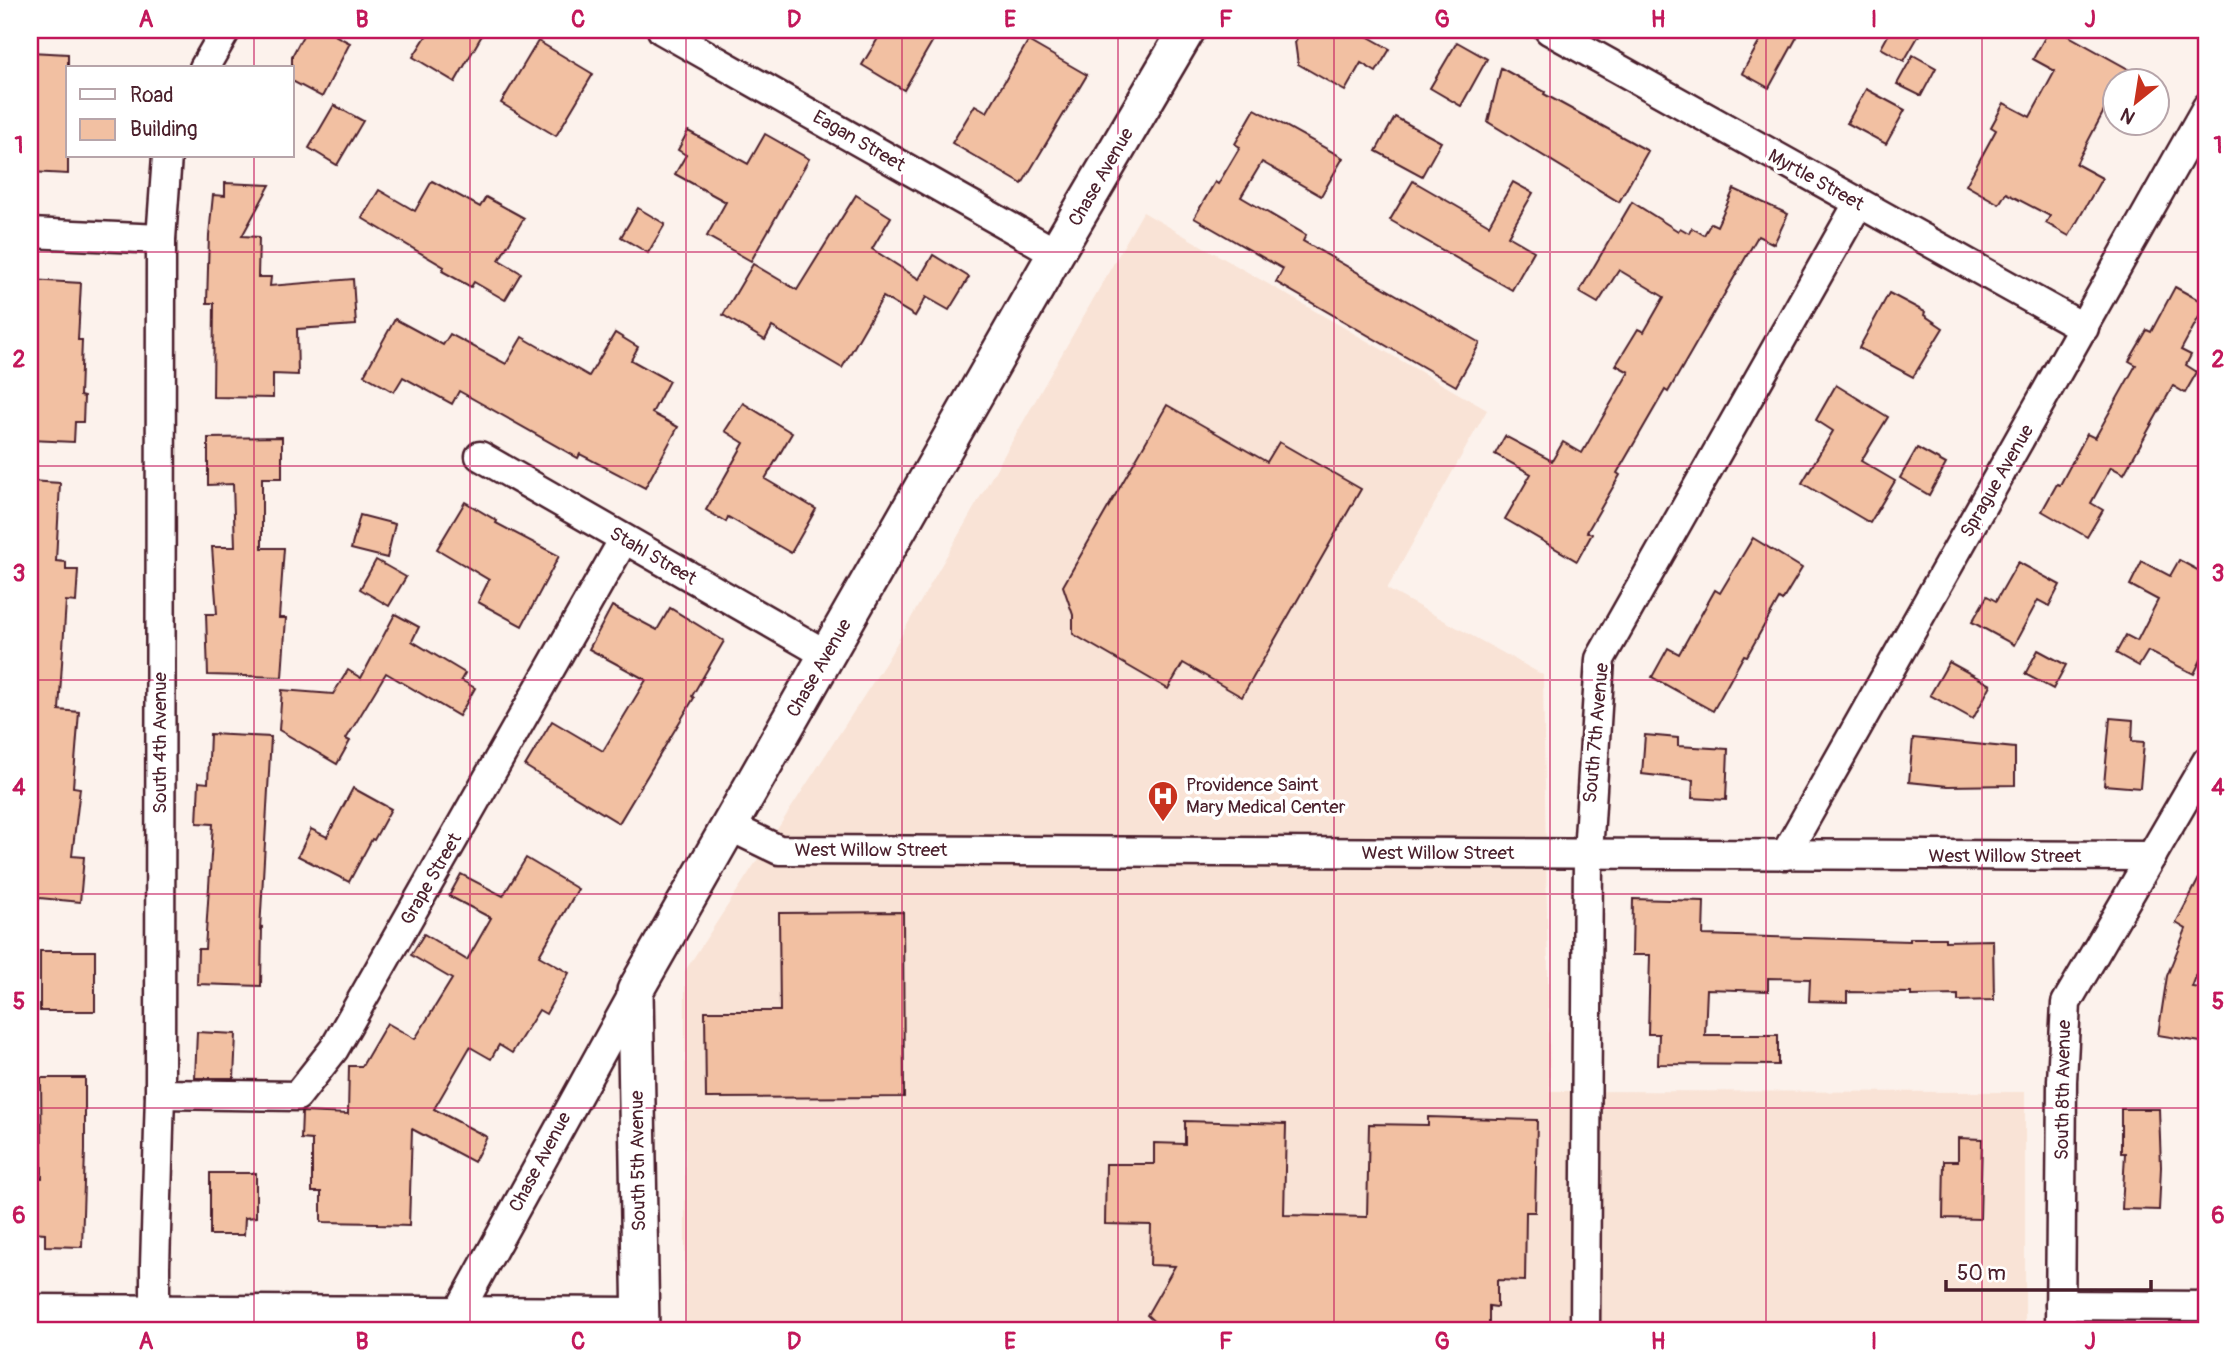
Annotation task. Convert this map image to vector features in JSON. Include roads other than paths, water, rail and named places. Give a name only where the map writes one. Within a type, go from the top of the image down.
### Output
[{"type":"street","points":[[205,66],[226,30]]},
{"type":"street","name":"Eagan Street","points":[[662,30],[1056,253]]},
{"type":"street","name":"Chase Avenue","points":[[459,1311],[635,991],[1056,253],[1187,30]]},
{"type":"street","name":"Myrtle Street","points":[[1549,30],[2084,328]]},
{"type":"street","name":"Sprague Avenue","points":[[1785,855],[2207,107]]},
{"type":"street","name":"South 4th Avenue","points":[[155,1320],[160,1094],[161,239],[167,158]]},
{"type":"street","name":"South 7th Avenue","points":[[1585,1330],[1588,854],[1600,659],[1858,204]]},
{"type":"street","points":[[30,233],[161,239]]},
{"type":"street","name":"Stahl Street","points":[[480,456],[827,655]]},
{"type":"street","name":"Grape Street","points":[[160,1094],[297,1096],[334,1049],[624,539]]},
{"type":"street","name":"South 8th Avenue","points":[[2060,1318],[2062,1081],[2066,1003],[2207,761]]},
{"type":"street","name":"West Willow Street","points":[[729,826],[779,850],[2152,856]]},
{"type":"street","name":"South 5th Avenue","points":[[635,991],[641,1321]]},
{"type":"street","points":[[2060,1318],[2207,1306]]},
{"type":"street","points":[[30,1310],[155,1320],[459,1311],[641,1321]]},
{"type":"place","name":"Providence Saint Mary Medical Center","points":[[1163,823]]}]
